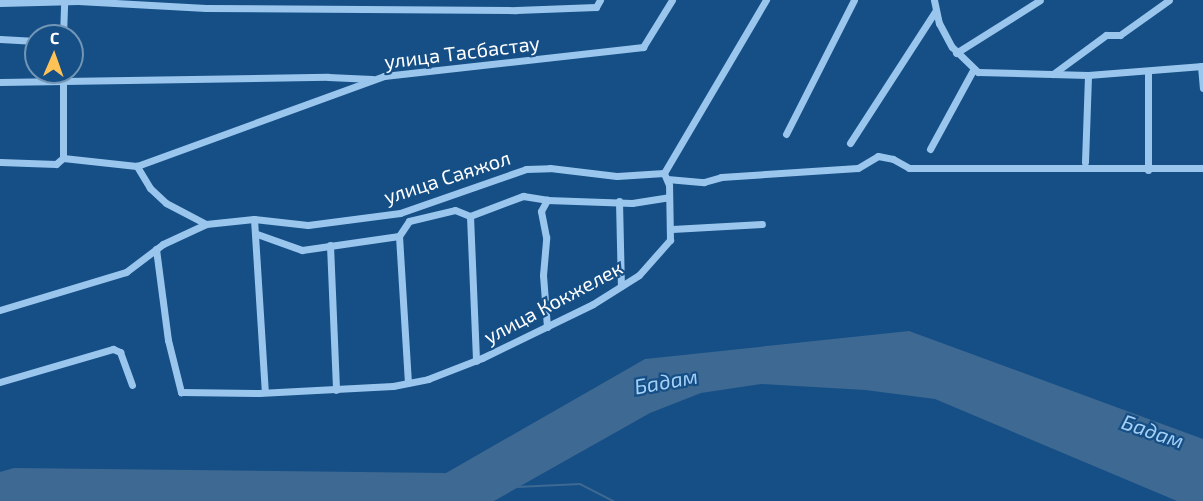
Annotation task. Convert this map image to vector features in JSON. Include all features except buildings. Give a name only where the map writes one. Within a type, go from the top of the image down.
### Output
[{"type":"street","points":[[444,0],[444,9]]},
{"type":"street","name":"улица Тасбастау","points":[[0,162],[56,164],[63,158],[137,166],[376,80],[439,67],[631,51],[643,47],[651,38],[672,0]]},
{"type":"street","points":[[762,224],[672,229],[667,173],[766,0]]},
{"type":"street","points":[[786,134],[854,0]]},
{"type":"street","points":[[934,0],[936,10],[956,52],[973,70],[1088,75],[1202,66],[1203,88]]},
{"type":"street","points":[[956,52],[1040,0]]},
{"type":"street","points":[[1053,74],[1106,35],[1120,35],[1170,0]]},
{"type":"street","points":[[63,24],[64,1]]},
{"type":"street","points":[[0,3],[197,2],[444,9],[598,3]]},
{"type":"street","points":[[850,142],[936,10]]},
{"type":"street","points":[[0,39],[24,40]]},
{"type":"street","points":[[930,149],[973,70]]},
{"type":"street","points":[[1148,72],[1148,170],[1203,168]]},
{"type":"street","points":[[1085,162],[1088,75]]},
{"type":"street","points":[[84,81],[328,76],[376,80]]},
{"type":"street","points":[[0,82],[24,82]]},
{"type":"street","points":[[63,84],[63,158]]},
{"type":"street","name":"улица Саяжол","points":[[0,310],[126,272],[156,249],[206,224],[254,219],[308,225],[400,213],[526,169],[617,176],[667,173],[698,182],[721,177],[858,168],[878,156],[893,159],[909,168],[1148,170]]},
{"type":"street","points":[[137,166],[150,188],[166,203],[206,224]]},
{"type":"street","points":[[408,383],[400,238],[409,221],[455,210],[470,216],[523,196],[547,200],[619,201],[669,197]]},
{"type":"street","points":[[547,200],[541,211],[546,237],[543,275],[547,327]]},
{"type":"street","points":[[619,201],[621,286]]},
{"type":"street","name":"улица Кокжелек","points":[[470,216],[476,361]]},
{"type":"street","points":[[254,219],[257,234],[265,392]]},
{"type":"street","name":"улица Кокжелек","points":[[156,249],[168,340],[181,392],[336,390],[408,383],[476,361],[547,327],[621,286],[663,251],[672,229]]},
{"type":"street","points":[[257,234],[297,250],[400,238]]},
{"type":"street","points":[[330,245],[336,390]]},
{"type":"street","points":[[0,382],[117,349],[132,385]]},
{"type":"water","name":"Бадам","points":[[909,331],[1203,439],[1203,501],[1177,501],[935,399],[865,390],[761,384],[701,393],[650,413],[494,501],[0,501],[0,472],[14,468],[446,473],[645,359]]},
{"type":"waterway","points":[[517,487],[580,484],[614,501]]}]
